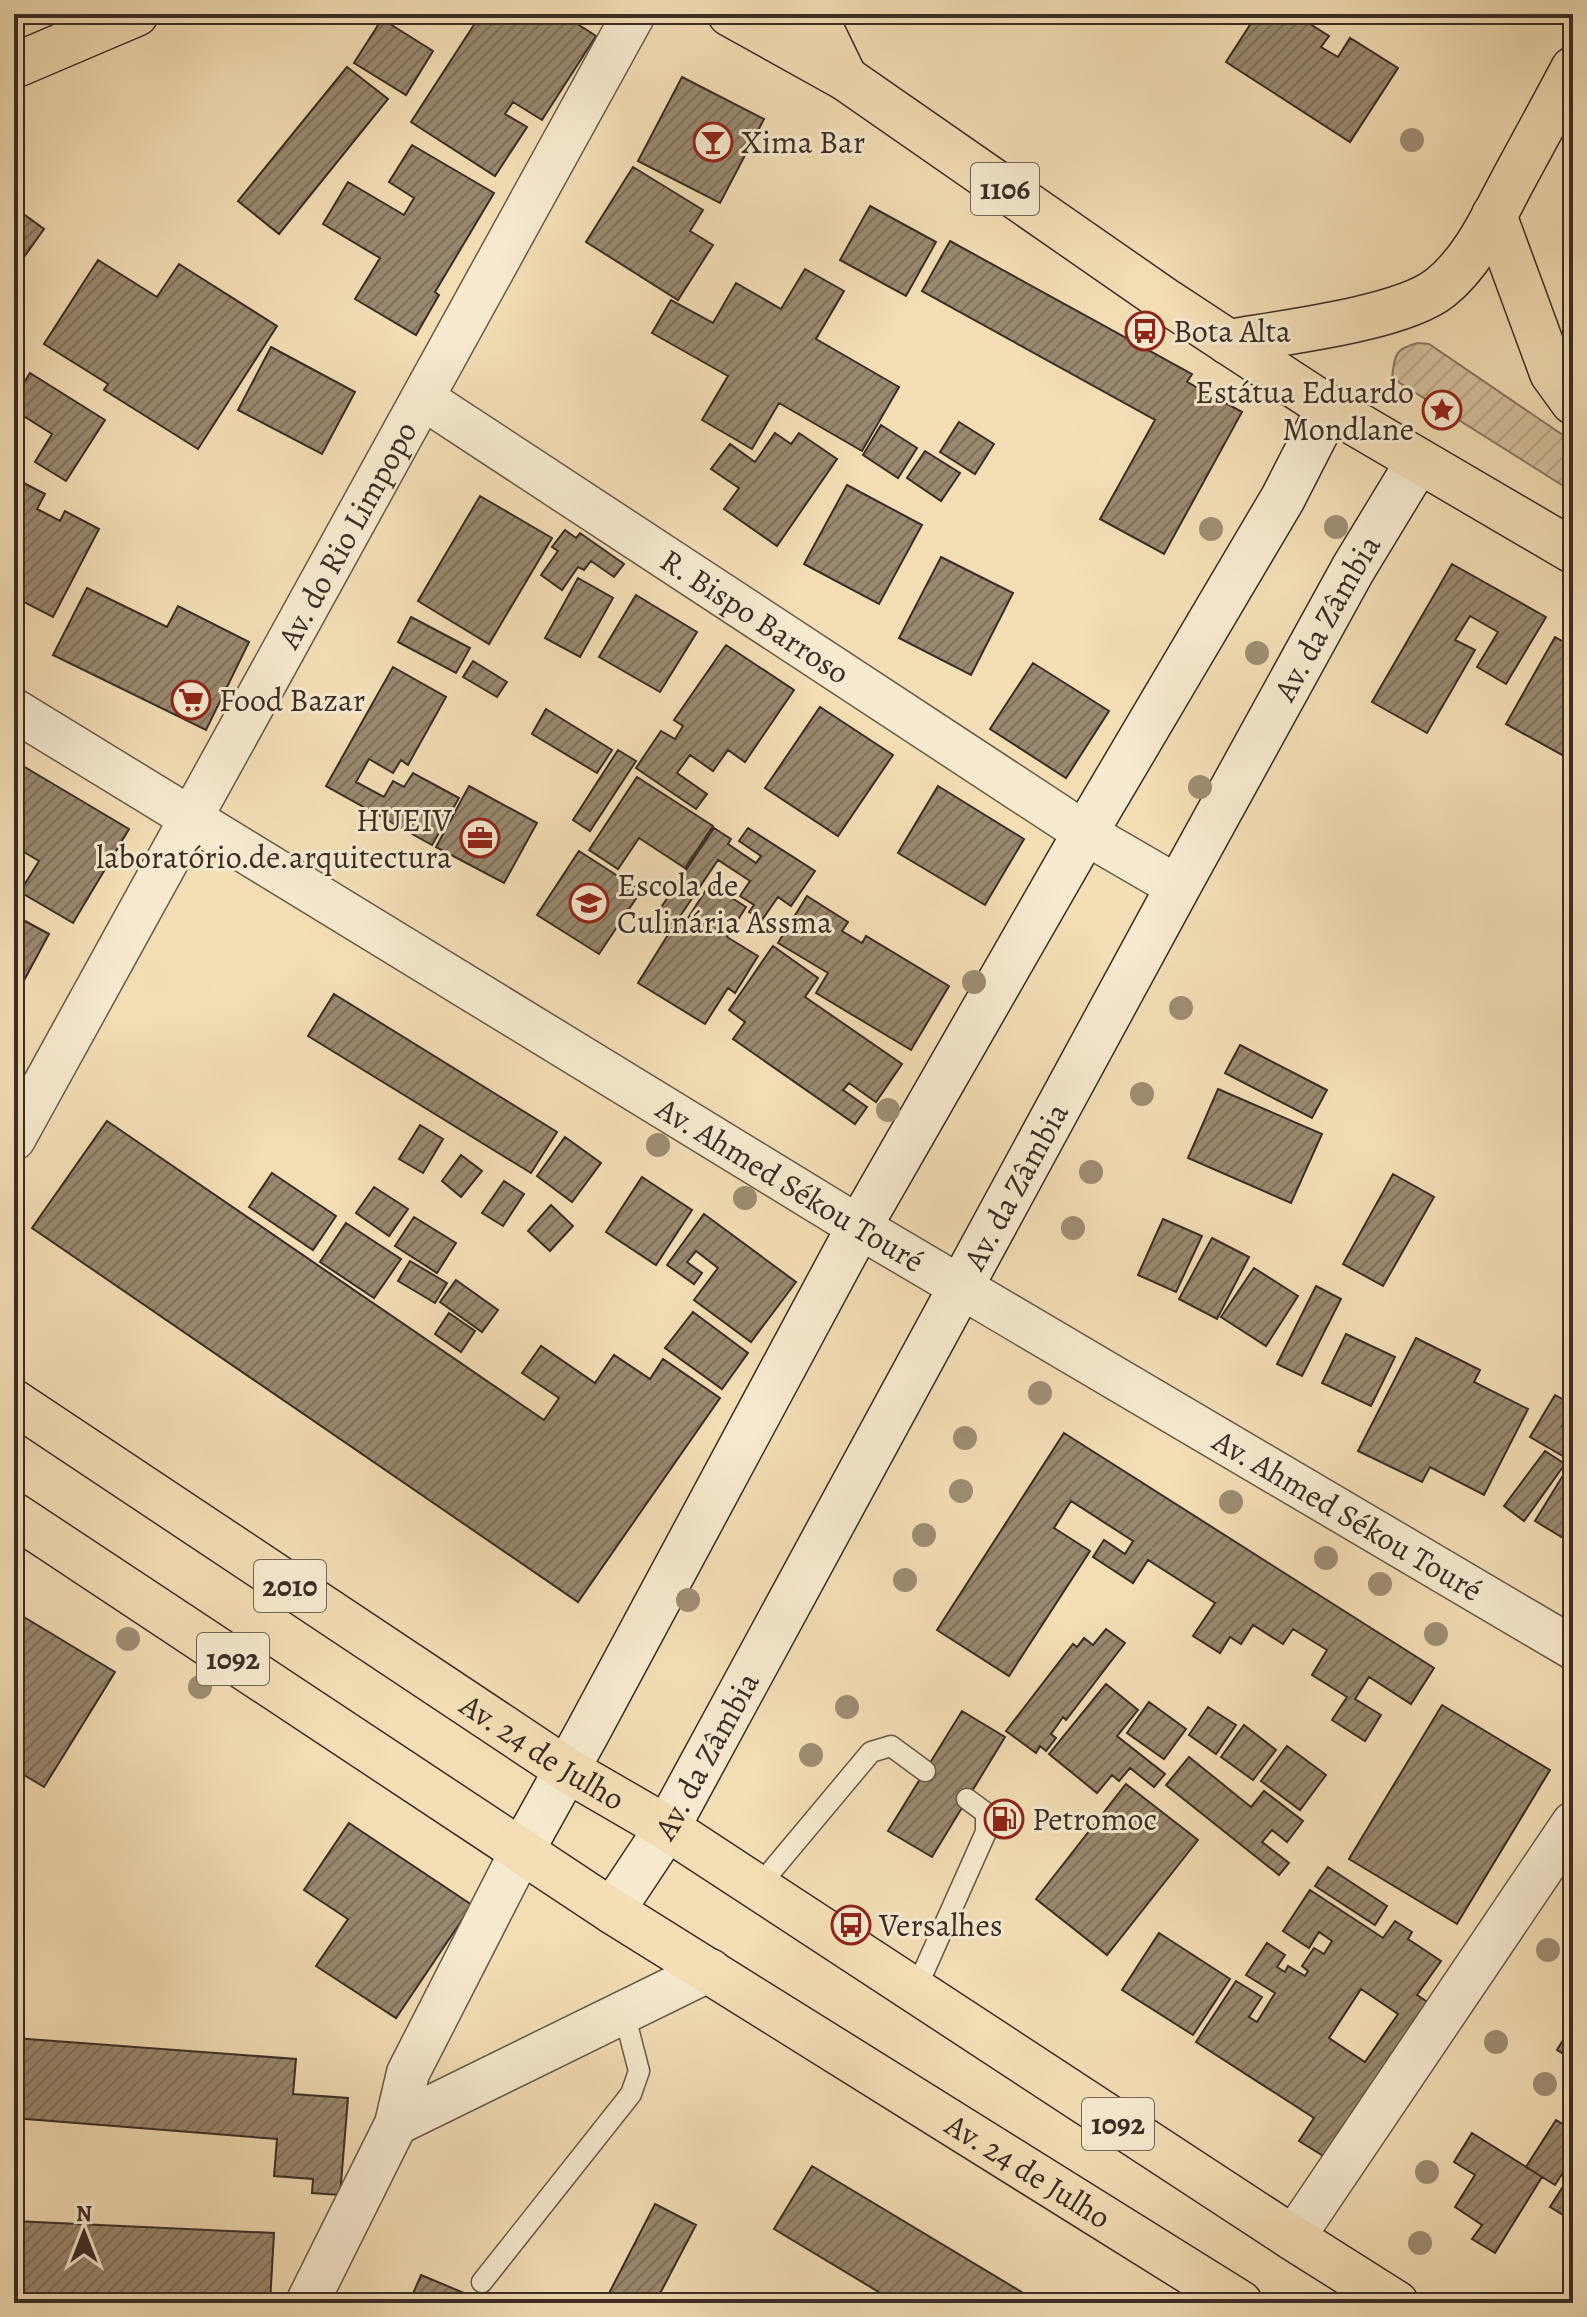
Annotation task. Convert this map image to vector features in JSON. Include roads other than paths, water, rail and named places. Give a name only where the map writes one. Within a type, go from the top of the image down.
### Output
[{"type":"main road","points":[[14,66],[136,14]]},
{"type":"main road","name":"1106","points":[[730,14],[845,78],[1329,408],[1573,551]]},
{"type":"main road","points":[[814,14],[845,78]]},
{"type":"main road","points":[[1228,342],[1357,318],[1412,303],[1440,289],[1463,264],[1494,215],[1573,69]]},
{"type":"main road","points":[[1494,215],[1552,373],[1573,402]]},
{"type":"main road","name":"Av. 24 de Julho","points":[[14,1402],[577,1752],[667,1828],[1396,2303]]},
{"type":"main road","name":"Av. 24 de Julho","points":[[14,1515],[612,1911],[1240,2303]]},
{"type":"street","name":"Av. do Rio Limpopo","points":[[14,1139],[634,14]]},
{"type":"street","name":"R. Bispo Barroso","points":[[424,399],[1085,833],[1178,887]]},
{"type":"street","points":[[307,2303],[396,2124],[408,2073],[522,1850],[859,1227],[1085,833],[1283,498],[1329,408]]},
{"type":"street","name":"Av. da Zâmbia","points":[[612,1911],[667,1828],[1178,887],[1353,569],[1418,462]]},
{"type":"street","name":"Av. Ahmed Sékou Touré","points":[[14,710],[859,1227],[1573,1648]]},
{"type":"street","points":[[1293,2238],[1573,1823]]},
{"type":"street","points":[[396,2124],[710,1970]]},
{"type":"lane","points":[[758,1887],[871,1752],[891,1746],[925,1771]]},
{"type":"lane","points":[[915,1991],[986,1832],[986,1813],[967,1799]]},
{"type":"lane","points":[[482,2282],[631,2094],[639,2071],[624,2013]]},
{"type":"place","name":"Xima Bar","points":[[713,142]]},
{"type":"place","name":"Bota Alta","points":[[1145,331]]},
{"type":"place","name":"Estátua Eduardo Mondlane","points":[[1442,410]]},
{"type":"place","name":"Food Bazar","points":[[191,700]]},
{"type":"place","name":"HUEIV laboratório.de.arquitectura","points":[[480,838]]},
{"type":"place","name":"Escola de Culinária Assma","points":[[589,903]]},
{"type":"place","name":"Petromoc","points":[[1004,1819]]},
{"type":"place","name":"Versalhes","points":[[851,1925]]}]
